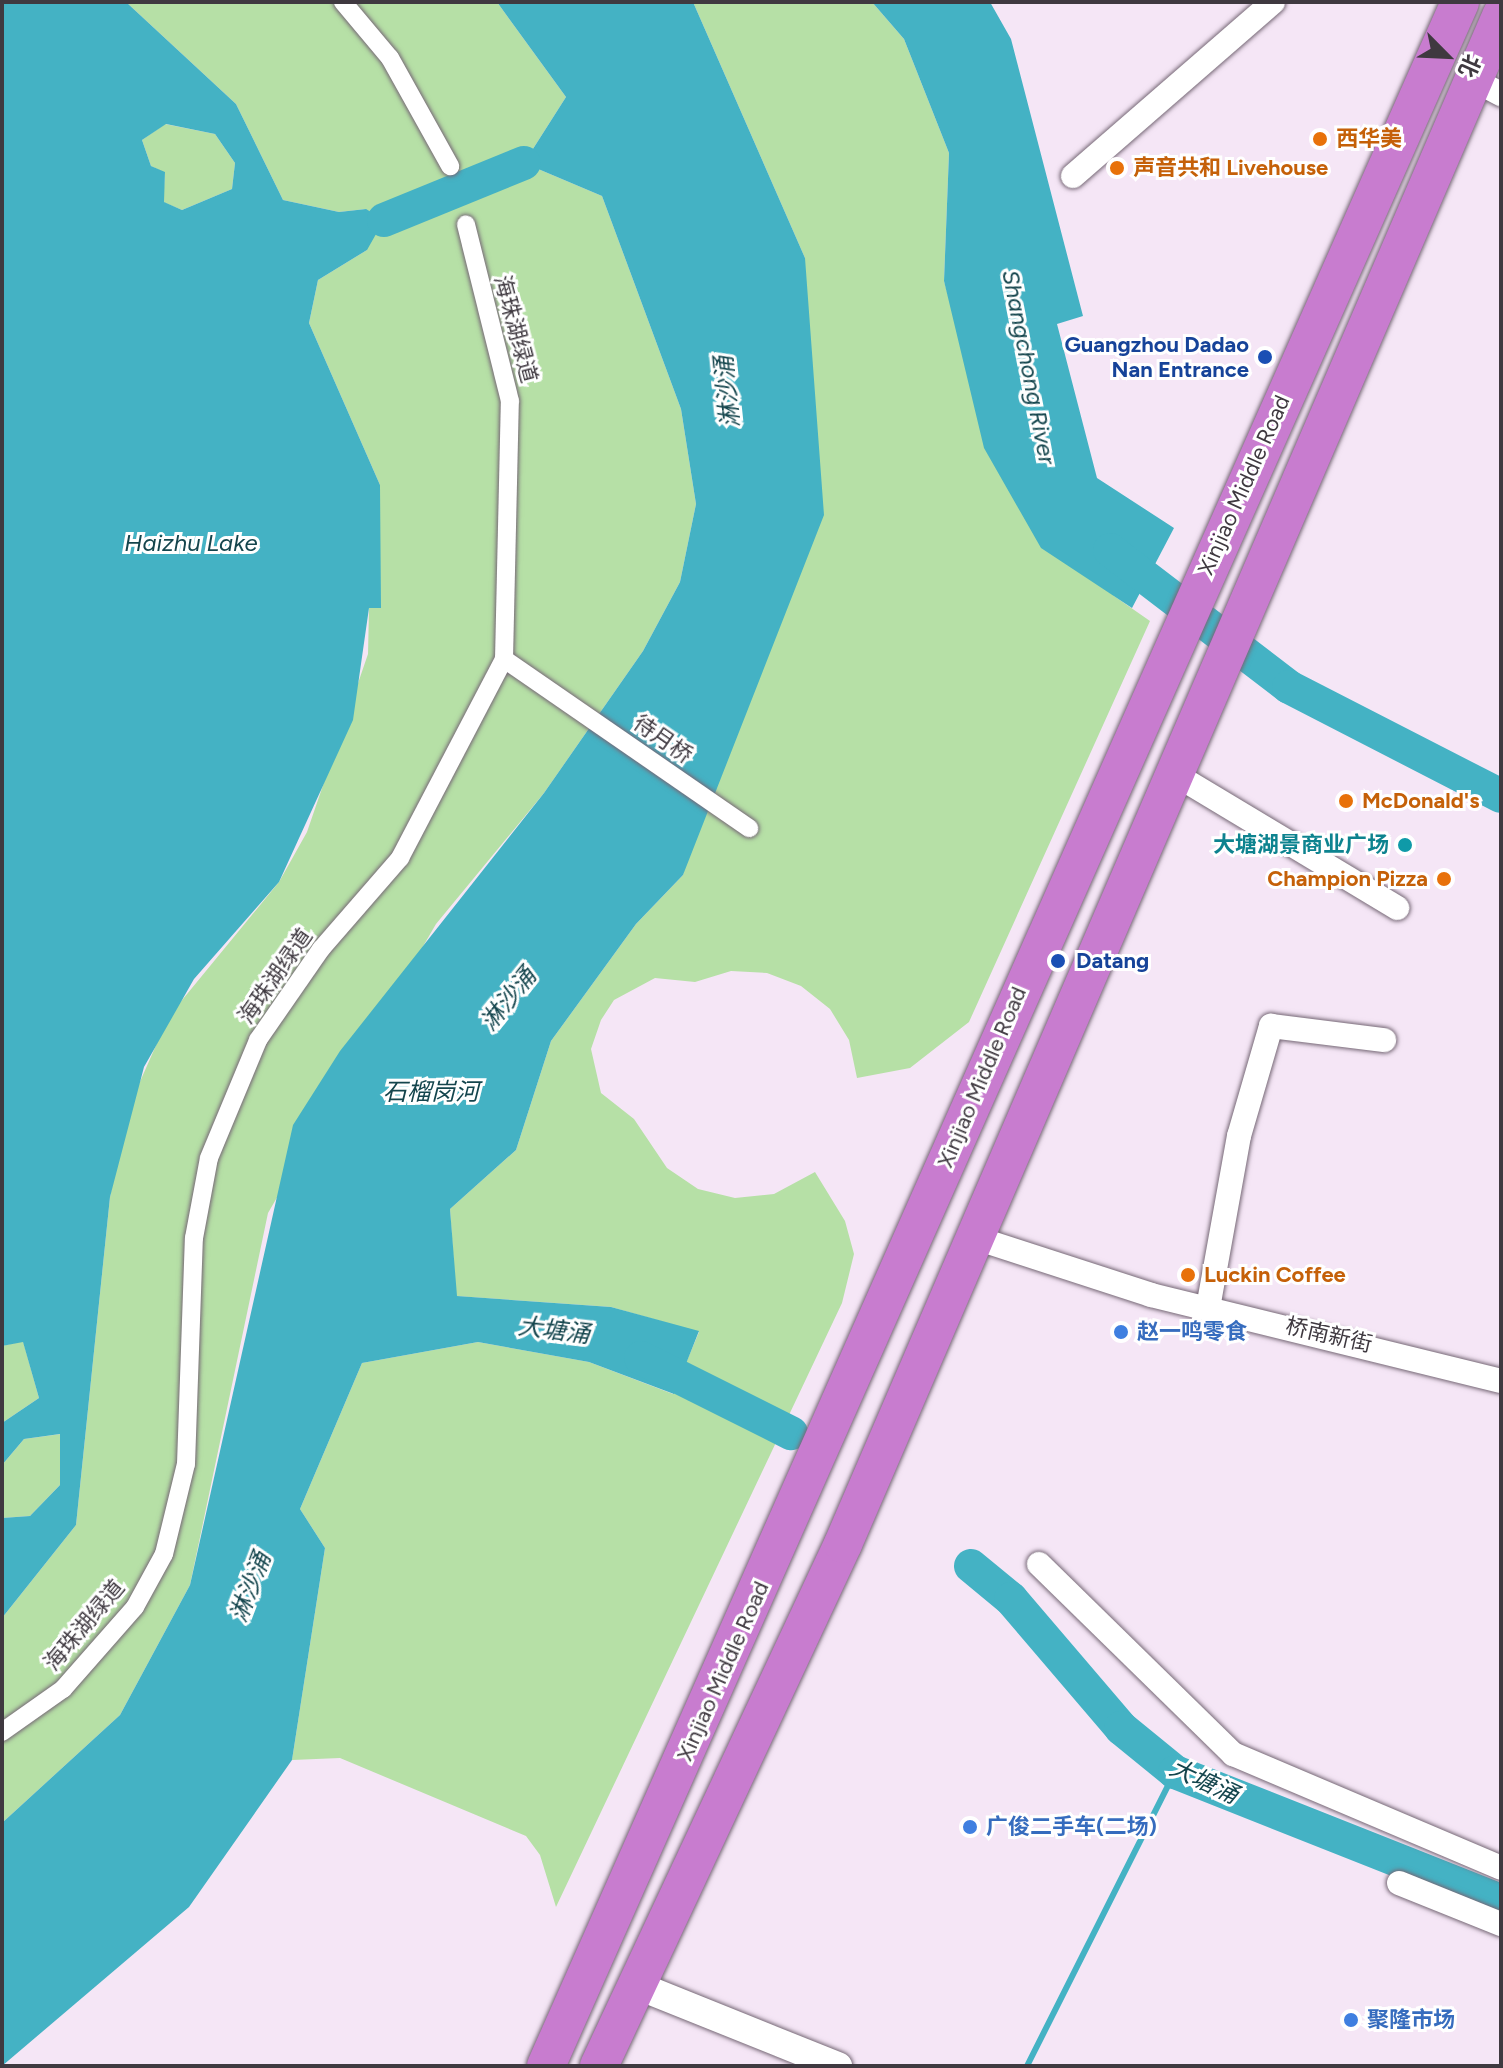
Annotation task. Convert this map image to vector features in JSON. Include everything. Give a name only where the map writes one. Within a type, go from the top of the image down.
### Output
[{"type":"highway","points":[[1430,67],[1449,2]]},
{"type":"highway","name":"Xinjiao Middle Road","points":[[546,2066],[1460,2]]},
{"type":"highway","points":[[599,2066],[843,1544],[1171,772],[1254,589],[1501,16]]},
{"type":"highway","points":[[1450,134],[1491,88],[1501,48]]},
{"type":"street","points":[[343,2],[390,58],[450,166]]},
{"type":"street","points":[[1073,176],[1273,2]]},
{"type":"street","name":"海珠湖绿道","points":[[2,1732],[63,1689],[135,1607],[164,1554],[186,1464],[194,1238],[209,1158],[258,1040],[321,949],[400,858],[504,659],[510,401],[466,224]]},
{"type":"street","name":"待月桥","points":[[504,659],[749,828]]},
{"type":"street","points":[[1171,772],[1397,908]]},
{"type":"street","points":[[1208,1308],[1239,1136],[1271,1026],[1384,1040]]},
{"type":"street","name":"桥南新街","points":[[973,1237],[1208,1308],[1501,1381]]},
{"type":"street","points":[[1039,1564],[1233,1754],[1501,1868]]},
{"type":"street","points":[[1399,1883],[1501,1924]]},
{"type":"street","points":[[636,1985],[838,2066]]},
{"type":"green space","points":[[126,2],[497,2],[566,97],[524,163],[602,196],[681,409],[696,504],[680,582],[643,651],[544,793],[436,924],[268,1213],[190,1585],[120,1715],[2,1823],[2,1618],[76,1525],[110,1197],[127,1111],[169,1016],[279,882],[307,832],[368,654],[369,608],[380,608],[380,485],[309,323],[318,280],[367,250],[366,209],[339,212],[283,200],[236,104]]},
{"type":"green space","points":[[693,2],[872,2],[904,39],[949,153],[944,281],[958,331],[1114,596],[1150,621],[969,1022],[910,1068],[857,1078],[849,1040],[830,1009],[801,986],[767,973],[731,971],[695,982],[655,978],[614,1000],[601,1020],[591,1049],[601,1093],[634,1119],[667,1168],[698,1189],[735,1198],[774,1194],[815,1172],[845,1221],[854,1254],[842,1303],[556,1907],[540,1855],[526,1836],[340,1758],[292,1760],[325,1548],[300,1509],[362,1363],[478,1342],[589,1362],[673,1394],[699,1332],[611,1307],[456,1296],[450,1209],[516,1150],[551,1041],[636,924],[683,875],[805,258]]},
{"type":"green space","points":[[165,124],[215,134],[235,163],[232,189],[182,210],[163,202],[165,173],[151,166],[142,140]]},
{"type":"green space","points":[[23,1341],[39,1398],[2,1423],[2,1346]]},
{"type":"green space","points":[[61,1434],[60,1485],[30,1516],[2,1518],[2,1465],[24,1439]]},
{"type":"water","name":"Haizhu Lake","points":[[2,2],[126,2],[236,104],[283,200],[339,212],[366,209],[384,220],[367,250],[318,280],[309,323],[380,485],[381,608],[369,608],[353,720],[279,882],[194,979],[144,1067],[110,1197],[76,1525],[2,1618],[2,1518],[30,1516],[60,1485],[60,1434],[24,1439],[2,1465],[2,1423],[39,1398],[23,1342],[2,1346]],"holes":[[[166,124],[215,134],[235,163],[232,189],[182,210],[164,202],[165,172],[151,166],[142,140]]]},
{"type":"water","name":"石榴岗河","points":[[497,2],[693,2],[805,258],[824,515],[683,875],[636,924],[551,1041],[516,1150],[450,1209],[457,1296],[611,1307],[699,1331],[674,1394],[589,1362],[478,1342],[362,1363],[300,1509],[325,1548],[292,1760],[189,1907],[2,2066],[2,1823],[120,1715],[190,1585],[293,1125],[340,1051],[544,793],[643,651],[680,582],[696,504],[681,409],[602,196],[524,163],[566,97]]},
{"type":"water","points":[[872,2],[990,2],[1011,39],[1083,316],[1057,324],[1097,478],[1174,528],[1132,608],[1041,548],[984,448],[944,281],[949,153],[904,39]]},
{"type":"waterway","points":[[384,220],[524,163]]},
{"type":"waterway","name":"Shangchong River","points":[[1110,550],[1289,687],[1501,796]]},
{"type":"waterway","name":"大塘涌","points":[[641,1358],[791,1433]]},
{"type":"waterway","name":"大塘涌","points":[[971,1566],[1011,1599],[1121,1728],[1175,1772],[1501,1901]]},
{"type":"waterway","points":[[1027,2066],[1175,1772]]},
{"type":"place","name":"西华美","points":[[1320,139]]},
{"type":"place","name":"声音共和 Livehouse","points":[[1117,168]]},
{"type":"place","name":"Guangzhou Dadao Nan Entrance","points":[[1265,357]]},
{"type":"place","name":"McDonald's","points":[[1346,801]]},
{"type":"place","name":"大塘湖景商业广场","points":[[1405,845]]},
{"type":"place","name":"Champion Pizza","points":[[1444,879]]},
{"type":"place","name":"Datang","points":[[1058,961]]},
{"type":"place","name":"Luckin Coffee","points":[[1188,1275]]},
{"type":"place","name":"赵一鸣零食","points":[[1121,1332]]},
{"type":"place","name":"广俊二手车(二场)","points":[[970,1827]]},
{"type":"place","name":"聚隆市场","points":[[1351,2020]]},
{"type":"water label","name":"淋沙涌","points":[[727,392]]},
{"type":"water label","name":"淋沙涌","points":[[508,999]]},
{"type":"water label","name":"淋沙涌","points":[[250,1587]]}]
